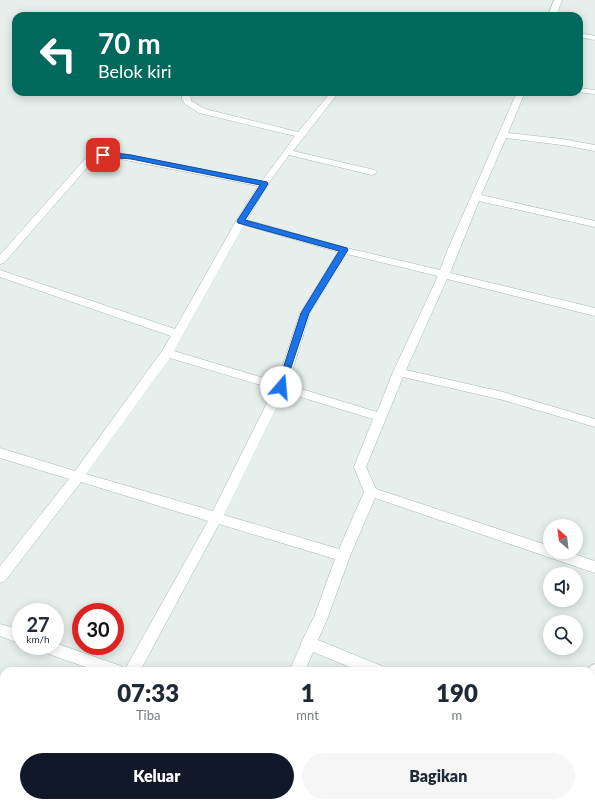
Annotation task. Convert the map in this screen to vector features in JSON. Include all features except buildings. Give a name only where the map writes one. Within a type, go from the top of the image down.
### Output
[{"type":"street","points":[[554,12],[558,0]]},
{"type":"street","points":[[583,36],[595,38]]},
{"type":"street","points":[[583,90],[595,92]]},
{"type":"street","points":[[185,96],[187,102],[192,107],[202,111],[300,135]]},
{"type":"street","points":[[0,577],[78,476],[167,353],[240,221],[287,152],[332,96]]},
{"type":"street","points":[[299,667],[308,643],[321,617],[343,556],[370,492],[360,467],[399,372],[444,274],[519,96]]},
{"type":"street","points":[[503,135],[562,142],[595,148]]},
{"type":"street","points":[[287,152],[372,172]]},
{"type":"street","points":[[0,261],[87,162],[98,156],[115,155],[264,184]]},
{"type":"street","points":[[476,197],[595,224]]},
{"type":"street","points":[[240,221],[344,250],[595,312]]},
{"type":"street","points":[[134,667],[216,518],[281,387],[305,313],[344,250]]},
{"type":"street","points":[[0,273],[177,334]]},
{"type":"street","points":[[167,353],[380,417]]},
{"type":"street","points":[[399,372],[503,396],[595,423]]},
{"type":"street","points":[[0,453],[343,556]]},
{"type":"street","points":[[370,492],[543,550]]},
{"type":"street","points":[[571,559],[595,567]]},
{"type":"street","points":[[0,630],[12,634]]},
{"type":"street","points":[[308,643],[367,667]]},
{"type":"street","points":[[64,652],[105,667]]},
{"type":"route","points":[[103,155],[131,157],[264,184],[240,221],[344,250],[305,313],[281,387]]}]
